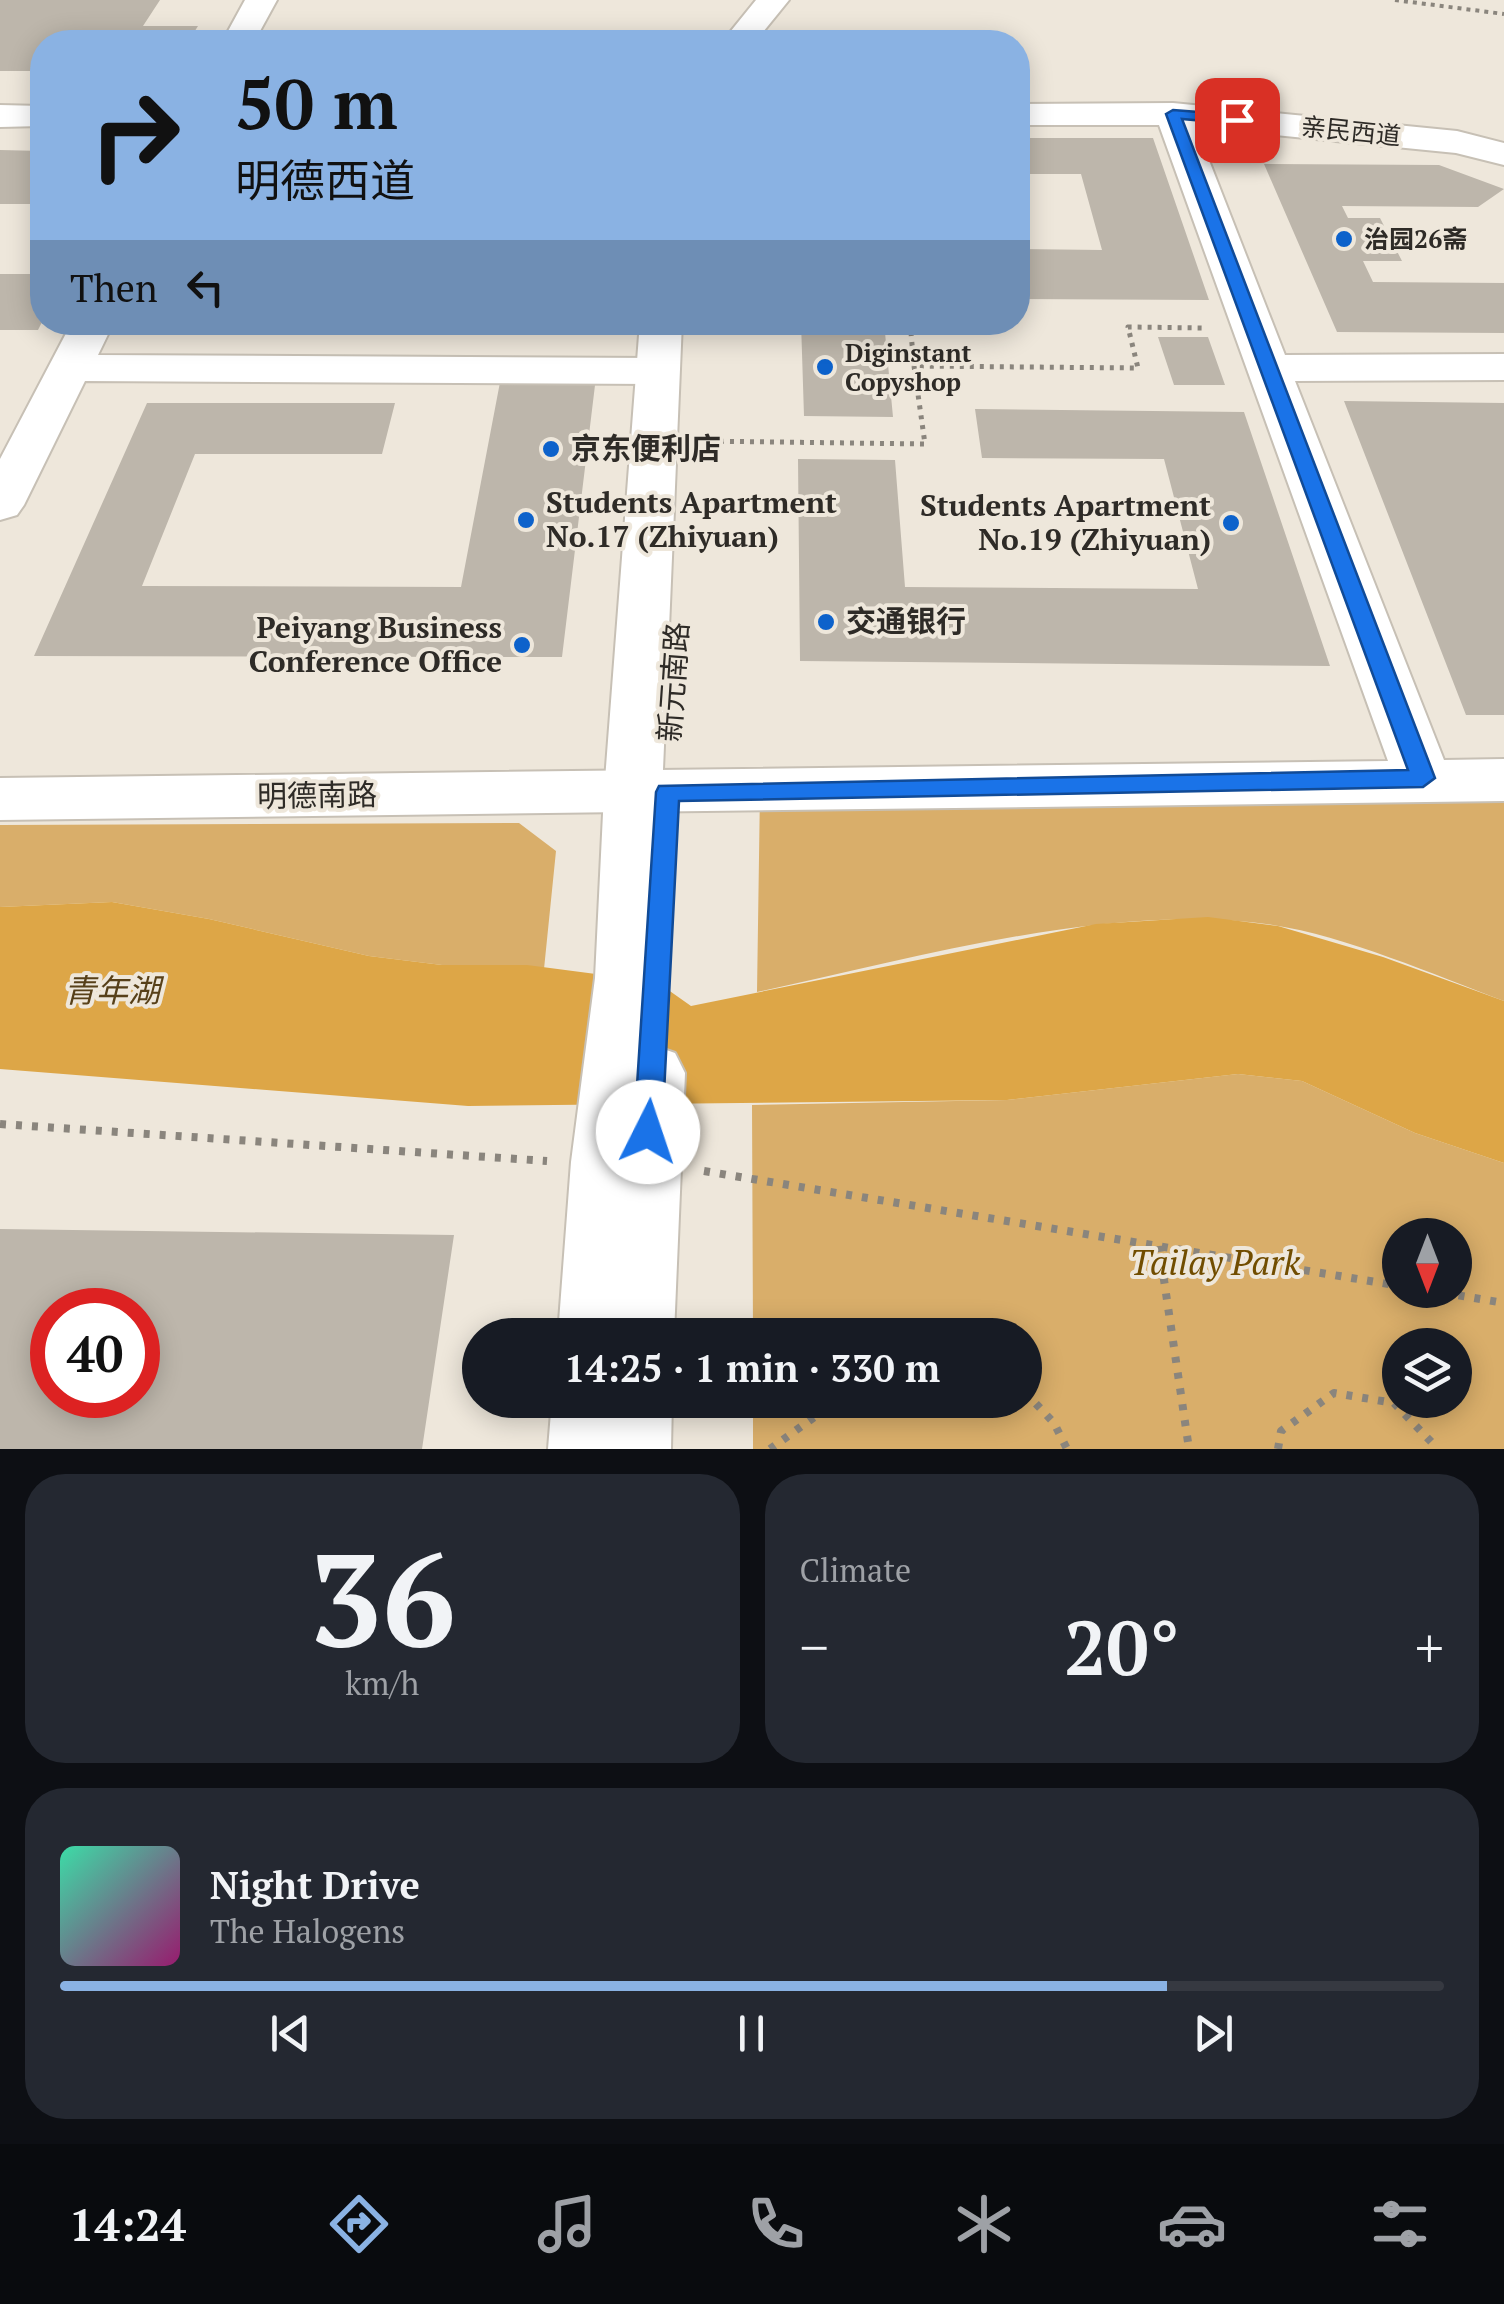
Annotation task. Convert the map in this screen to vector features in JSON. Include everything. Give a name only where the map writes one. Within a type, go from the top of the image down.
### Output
[{"type":"street","points":[[245,30],[261,0]]},
{"type":"street","points":[[748,30],[773,0]]},
{"type":"street","points":[[780,30],[804,0]]},
{"type":"street","points":[[1173,114],[1423,778]]},
{"type":"street","name":"亲民西道","points":[[1030,115],[1173,114],[1457,142],[1504,154]]},
{"type":"street","points":[[0,116],[30,116]]},
{"type":"street","points":[[0,505],[87,335]]},
{"type":"street","name":"新元南路","points":[[650,793],[660,335]]},
{"type":"street","name":"新元南路","points":[[650,793],[690,442],[696,335]]},
{"type":"street","points":[[1261,348],[1504,367]]},
{"type":"street","points":[[70,368],[657,371]]},
{"type":"street","name":"明德南路","points":[[0,799],[650,793],[1423,778],[1504,780]]},
{"type":"street","points":[[637,1318],[633,1102],[650,793]]},
{"type":"street","points":[[595,1318],[606,1162],[633,1102]]},
{"type":"street","points":[[587,1449],[589,1418]]},
{"type":"street","points":[[632,1449],[633,1418]]},
{"type":"path","points":[[1395,0],[1504,14]]},
{"type":"path","points":[[914,366],[1138,368],[1128,327],[1261,348]]},
{"type":"path","points":[[690,442],[925,444],[911,335]]},
{"type":"path","points":[[1159,1246],[1189,1449]]},
{"type":"path","points":[[1472,1298],[1504,1303]]},
{"type":"path","points":[[1278,1449],[1281,1431],[1334,1392],[1394,1403],[1438,1449]]},
{"type":"path","points":[[1042,1410],[1054,1423],[1067,1449]]},
{"type":"path","points":[[770,1449],[818,1418]]},
{"type":"green space","points":[[760,790],[1504,793],[1504,1001],[1330,938],[1273,925],[1211,920],[1147,921],[1014,937],[757,992]]},
{"type":"green space","points":[[519,823],[556,851],[544,969],[442,965],[369,956],[209,919],[112,902],[0,907],[0,825]]},
{"type":"green space","name":"Tailay Park","points":[[1238,1074],[1302,1081],[1415,1133],[1504,1163],[1504,1449],[753,1449],[753,1418],[1042,1418],[1042,1318],[753,1318],[752,1105],[1007,1100]]},
{"type":"water","name":"青年湖","points":[[112,902],[209,919],[369,956],[442,965],[527,965],[657,982],[691,1006],[1096,924],[1208,917],[1278,926],[1383,957],[1504,1001],[1504,1163],[1415,1133],[1302,1081],[1238,1074],[1007,1100],[468,1106],[0,1069],[0,907]]},
{"type":"building","points":[[0,0],[160,0],[143,26],[198,26],[196,30],[30,30],[30,71],[0,71]]},
{"type":"building","points":[[1030,138],[1153,138],[1209,300],[1030,299],[1030,249],[1102,250],[1081,174],[1030,174]]},
{"type":"building","points":[[0,150],[30,151],[30,204],[0,204]]},
{"type":"building","name":"治园26斋","points":[[1264,164],[1439,165],[1504,189],[1478,207],[1342,206],[1348,218],[1380,218],[1402,261],[1363,261],[1373,282],[1504,283],[1504,333],[1337,332]]},
{"type":"building","points":[[0,274],[30,274],[30,330],[0,330]]},
{"type":"building","points":[[801,335],[885,335],[893,417],[804,416]]},
{"type":"building","points":[[1158,337],[1208,337],[1225,385],[1174,385]]},
{"type":"building","name":"Students Apartment No.17 (Zhiyuan)","points":[[501,377],[596,377],[562,657],[34,656],[147,403],[395,403],[382,454],[195,454],[142,586],[461,587]]},
{"type":"building","points":[[1344,401],[1504,403],[1504,715],[1466,715]]},
{"type":"building","name":"Students Apartment No.19 (Zhiyuan)","points":[[975,409],[1244,412],[1330,666],[800,661],[798,459],[895,460],[905,587],[1198,589],[1164,459],[982,458]]},
{"type":"building","points":[[0,1229],[454,1235],[422,1449],[0,1449]]},
{"type":"place","name":"治园26斋","points":[[1344,239]]},
{"type":"place","name":"Diginstant Copyshop","points":[[825,367]]},
{"type":"place","name":"京东便利店","points":[[551,449]]},
{"type":"place","name":"Students Apartment No.17 (Zhiyuan)","points":[[526,520]]},
{"type":"place","name":"Students Apartment No.19 (Zhiyuan)","points":[[1231,523]]},
{"type":"place","name":"交通银行","points":[[826,622]]},
{"type":"place","name":"Peiyang Business Conference Office","points":[[522,645]]},
{"type":"route","points":[[648,1132],[668,792],[1423,778],[1173,114],[1237,120]]}]
